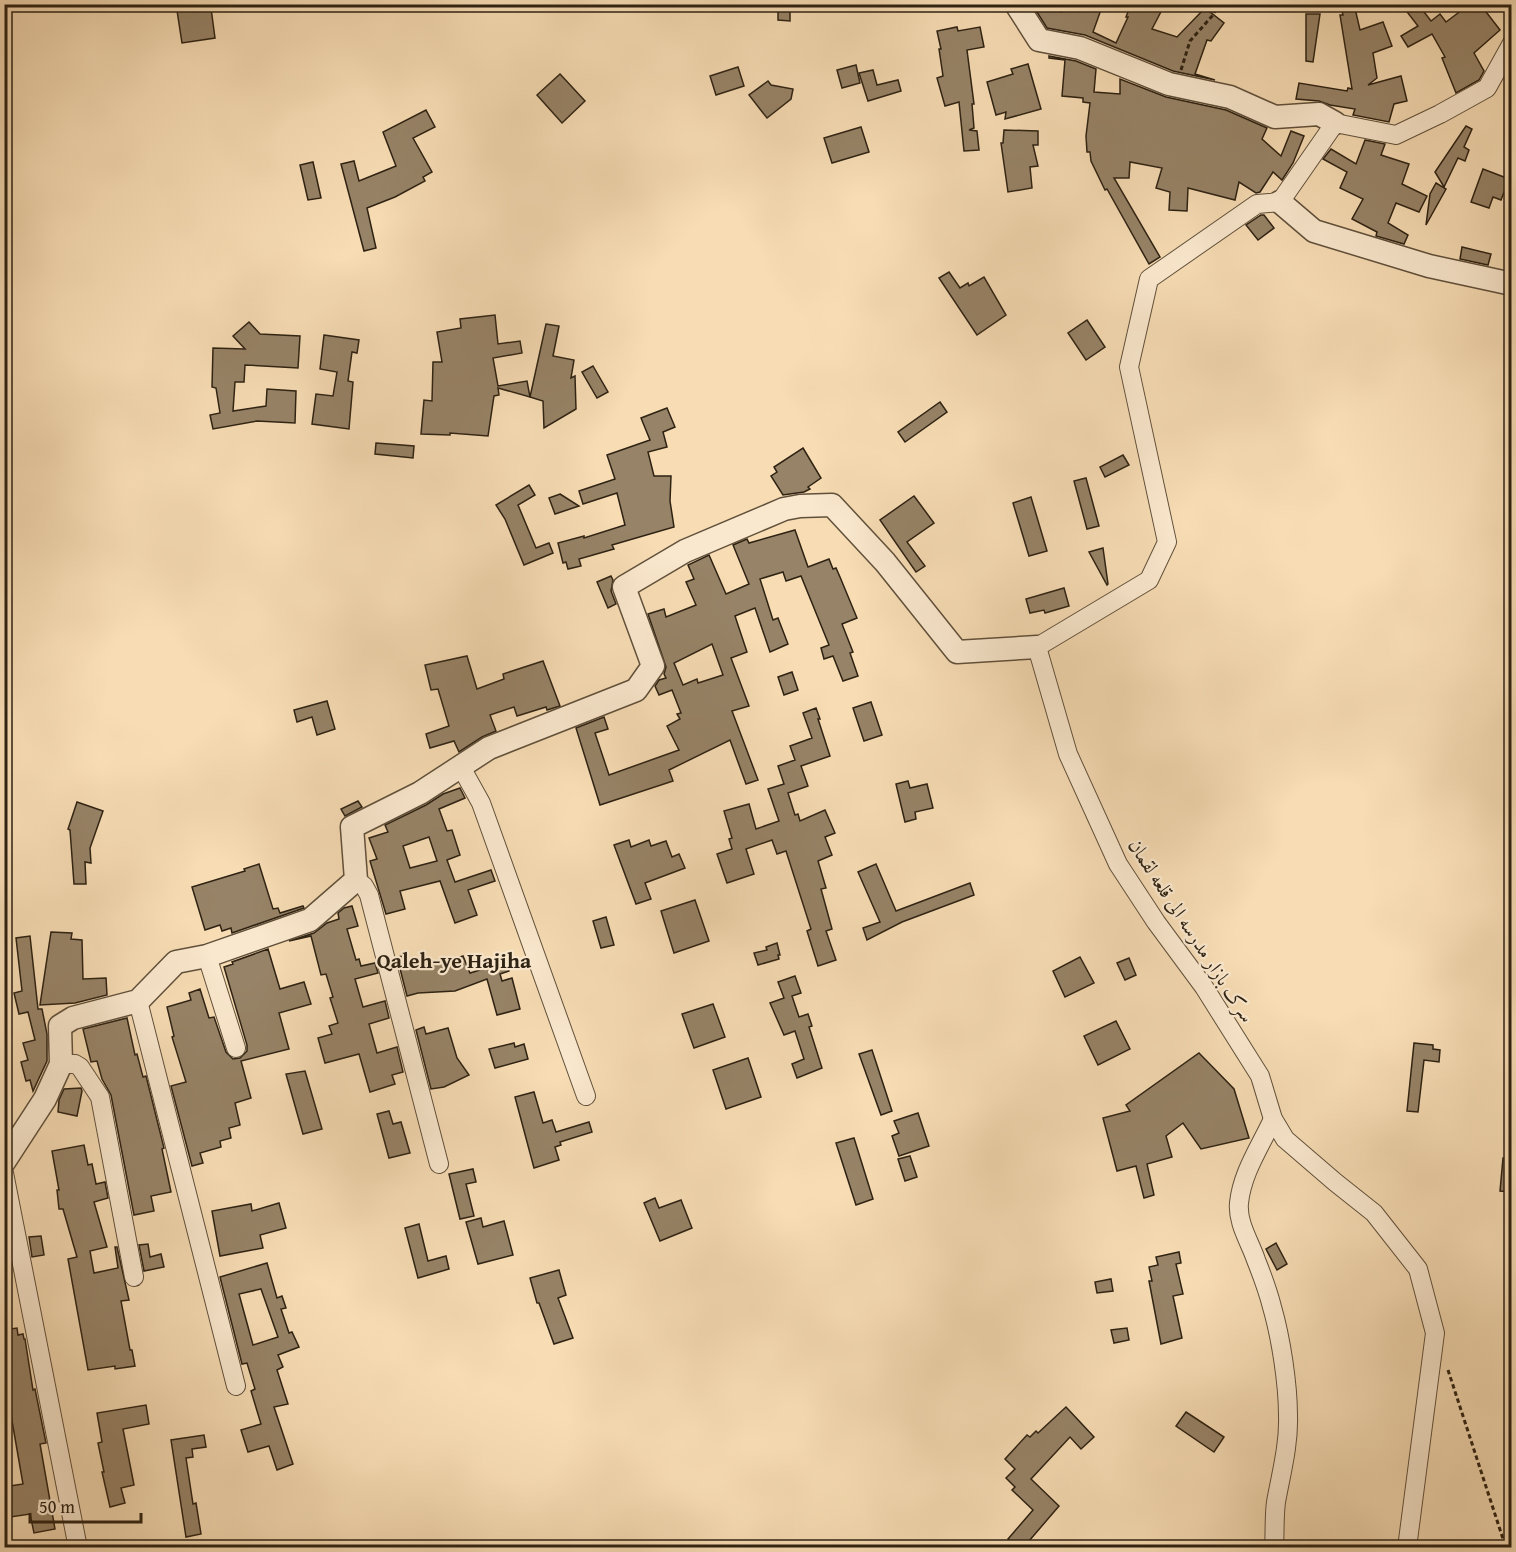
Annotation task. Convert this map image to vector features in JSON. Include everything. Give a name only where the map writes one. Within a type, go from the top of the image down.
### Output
[{"type":"street","points":[[1016,4],[1039,40],[1080,48],[1176,86],[1230,97],[1275,117],[1319,114],[1335,123],[1396,135],[1487,88],[1512,43]]},
{"type":"street","points":[[1280,202],[1335,123]]},
{"type":"street","points":[[439,1164],[369,895],[364,886],[356,880],[352,827],[420,793],[489,748],[636,690],[653,666],[624,587],[685,551],[784,509],[832,505],[885,562],[957,652],[1037,647],[1149,580],[1167,542],[1129,367],[1149,279],[1257,204],[1280,202],[1314,231],[1429,266],[1512,284]]},
{"type":"street","name":"سرک بازار مدرسه الی قلعه لقمان","points":[[1037,647],[1068,754],[1118,864],[1156,922],[1204,987],[1260,1076],[1273,1119],[1285,1139],[1374,1213],[1418,1269],[1435,1333],[1407,1548]]},
{"type":"street","points":[[461,767],[481,803],[586,1096]]},
{"type":"street","points":[[4,1162],[45,1099],[61,1064],[60,1026],[73,1018],[138,1001],[176,962],[207,956],[310,920],[356,880]]},
{"type":"street","points":[[207,956],[236,1048]]},
{"type":"street","points":[[138,1001],[236,1386]]},
{"type":"street","points":[[61,1064],[75,1064],[80,1067],[100,1096],[134,1277]]},
{"type":"street","points":[[1273,1119],[1262,1144],[1250,1163],[1241,1190],[1239,1206],[1240,1221],[1257,1261],[1273,1310],[1289,1417],[1276,1503],[1274,1548]]},
{"type":"street","points":[[4,1173],[78,1548]]},
{"type":"path","points":[[1176,86],[1190,41],[1213,15],[1218,4]]},
{"type":"path","points":[[1447,1367],[1506,1548]]},
{"type":"building","points":[[176,4],[194,4],[194,10],[211,8],[215,38],[182,43]]},
{"type":"building","points":[[778,4],[790,4],[790,21],[778,20]]},
{"type":"building","points":[[1032,4],[1041,4],[1040,8],[1062,12],[1064,4],[1103,4],[1093,32],[1116,43],[1128,17],[1126,17],[1131,4],[1165,4],[1152,29],[1177,37],[1205,8],[1224,23],[1211,41],[1207,40],[1195,74],[1215,80],[1173,71],[1085,35],[1047,28]]},
{"type":"building","points":[[1354,4],[1360,30],[1383,22],[1392,46],[1373,53],[1377,78],[1368,85],[1401,76],[1407,101],[1394,104],[1389,122],[1353,115],[1355,109],[1319,101],[1296,99],[1299,83],[1347,91],[1348,88],[1352,89],[1340,15],[1343,15],[1341,7]]},
{"type":"building","points":[[1401,4],[1418,4],[1431,21],[1440,14],[1446,22],[1470,4],[1480,4],[1500,30],[1474,53],[1484,71],[1479,80],[1456,93],[1442,58],[1445,57],[1432,34],[1408,47],[1401,36],[1418,26]]},
{"type":"building","points":[[1306,14],[1320,14],[1313,62],[1306,61]]},
{"type":"building","points":[[957,27],[958,31],[980,27],[984,47],[967,50],[974,104],[972,104],[974,128],[969,130],[977,131],[979,150],[964,151],[959,102],[945,106],[937,78],[943,76],[937,31]]},
{"type":"building","points":[[1049,56],[1076,61],[1096,69],[1094,92],[1120,94],[1120,79],[1166,97],[1226,110],[1267,128],[1262,139],[1281,156],[1291,131],[1304,136],[1293,163],[1282,180],[1273,172],[1260,192],[1256,193],[1239,182],[1235,200],[1188,188],[1187,211],[1169,210],[1170,192],[1156,188],[1162,168],[1130,162],[1129,178],[1114,178],[1160,257],[1149,264],[1107,189],[1105,190],[1091,161],[1090,152],[1087,152],[1086,136],[1090,103],[1083,102],[1083,98],[1062,96],[1065,60],[1049,58]]},
{"type":"building","points":[[1028,64],[1041,109],[1005,119],[1006,112],[996,115],[987,82],[1013,74],[1011,69]]},
{"type":"building","points":[[856,65],[860,83],[842,88],[837,70]]},
{"type":"building","points":[[738,67],[744,86],[716,95],[710,76]]},
{"type":"building","points":[[873,70],[877,85],[898,80],[901,91],[868,101],[859,73]]},
{"type":"building","points":[[560,74],[585,101],[562,123],[537,95]]},
{"type":"building","points":[[768,81],[771,85],[793,89],[791,99],[767,118],[749,95]]},
{"type":"building","points":[[426,110],[435,127],[413,138],[432,172],[423,177],[425,181],[395,197],[367,208],[376,248],[364,251],[341,164],[354,161],[359,181],[396,166],[383,132]]},
{"type":"building","points":[[1466,126],[1472,129],[1464,147],[1469,150],[1465,161],[1458,158],[1444,187],[1435,172]]},
{"type":"building","points":[[861,127],[869,152],[832,163],[824,138]]},
{"type":"building","points":[[1004,130],[1038,131],[1038,145],[1033,145],[1038,166],[1030,167],[1032,188],[1008,192],[1001,143],[1003,143]]},
{"type":"building","points":[[1365,140],[1385,144],[1381,155],[1409,164],[1402,184],[1427,196],[1419,212],[1396,203],[1388,223],[1408,235],[1404,244],[1376,236],[1377,232],[1352,219],[1363,199],[1340,188],[1347,172],[1323,159],[1331,149],[1356,164]]},
{"type":"building","points":[[313,162],[321,198],[308,200],[300,165]]},
{"type":"building","points":[[1483,169],[1509,179],[1501,200],[1493,197],[1489,208],[1471,202]]},
{"type":"building","points":[[1436,183],[1446,189],[1426,225],[1430,194]]},
{"type":"building","points":[[1264,215],[1274,228],[1258,240],[1246,225]]},
{"type":"building","points":[[1462,247],[1491,254],[1488,265],[1460,259]]},
{"type":"building","points":[[949,272],[960,288],[968,283],[969,286],[984,277],[1006,315],[977,335],[939,278]]},
{"type":"building","points":[[495,315],[498,344],[520,341],[522,353],[493,358],[498,386],[527,381],[530,397],[498,388],[499,395],[494,396],[488,436],[450,433],[450,435],[421,434],[424,400],[432,401],[433,362],[442,362],[437,332],[461,328],[460,319]]},
{"type":"building","points":[[1087,320],[1105,347],[1086,360],[1068,333]]},
{"type":"building","points":[[249,322],[260,334],[300,336],[298,368],[245,365],[244,382],[235,382],[233,411],[266,406],[267,389],[296,391],[295,423],[257,421],[213,429],[210,415],[220,413],[216,388],[212,387],[213,348],[245,349],[233,336]]},
{"type":"building","points":[[546,324],[559,326],[553,356],[574,360],[571,378],[575,376],[576,409],[544,428],[543,401],[530,397]]},
{"type":"building","points":[[324,335],[359,340],[357,353],[352,352],[348,381],[353,382],[349,429],[312,424],[316,394],[333,396],[337,372],[320,369]]},
{"type":"building","points":[[593,366],[608,392],[597,398],[582,372]]},
{"type":"building","points":[[940,402],[947,412],[905,442],[898,432]]},
{"type":"building","points":[[667,408],[675,427],[663,432],[667,447],[648,452],[654,476],[671,476],[670,501],[674,527],[612,545],[614,549],[579,559],[581,566],[568,569],[566,562],[563,563],[558,543],[584,536],[584,538],[625,525],[617,493],[583,504],[579,491],[615,479],[607,455],[650,440],[641,418]]},
{"type":"building","points":[[376,443],[414,446],[413,458],[375,454]]},
{"type":"building","points":[[803,448],[821,478],[804,492],[783,495],[771,476],[777,472],[774,467]]},
{"type":"building","points":[[1123,455],[1129,465],[1105,477],[1100,467]]},
{"type":"building","points":[[1086,478],[1099,526],[1087,529],[1074,481]]},
{"type":"building","points":[[529,485],[535,495],[518,505],[536,548],[549,543],[553,553],[524,565],[505,519],[496,505]]},
{"type":"building","points":[[560,494],[579,506],[555,514],[549,498]]},
{"type":"building","points":[[914,496],[934,523],[907,542],[925,566],[916,572],[880,520]]},
{"type":"building","points":[[1031,497],[1047,551],[1029,556],[1013,503]]},
{"type":"building","points":[[795,530],[808,567],[829,559],[833,569],[836,568],[857,618],[842,624],[853,652],[850,653],[858,676],[843,681],[833,656],[824,659],[821,648],[829,645],[801,576],[786,581],[783,572],[760,579],[773,620],[778,618],[788,644],[770,652],[755,608],[735,616],[747,652],[731,658],[749,706],[732,711],[758,780],[746,784],[730,740],[669,770],[673,781],[600,805],[576,728],[604,717],[608,729],[595,733],[609,775],[679,750],[667,726],[680,719],[677,714],[681,713],[672,690],[659,695],[655,686],[659,680],[666,678],[664,674],[666,667],[648,614],[664,609],[666,617],[696,605],[686,582],[694,579],[688,565],[709,555],[726,594],[749,584],[733,545],[747,539],[749,543]],"holes":[[[712,644],[723,675],[698,683],[697,679],[683,685],[674,663]]]},
{"type":"building","points":[[1103,548],[1108,584],[1107,585],[1089,552]]},
{"type":"building","points":[[611,576],[613,580],[611,591],[616,604],[608,608],[597,582]]},
{"type":"building","points":[[1064,588],[1069,606],[1045,613],[1044,610],[1030,613],[1026,599]]},
{"type":"building","points":[[467,656],[477,689],[504,679],[503,674],[543,661],[560,706],[547,710],[546,707],[517,716],[514,707],[490,715],[496,731],[459,752],[454,741],[430,748],[426,734],[449,726],[438,689],[431,690],[425,665]]},
{"type":"building","points":[[792,672],[798,690],[784,695],[778,677]]},
{"type":"building","points":[[327,701],[335,729],[317,735],[312,717],[297,722],[294,710]]},
{"type":"building","points":[[871,702],[882,735],[864,741],[853,708]]},
{"type":"building","points":[[816,708],[830,756],[801,766],[808,786],[788,793],[795,815],[798,814],[800,821],[825,810],[835,833],[825,837],[832,855],[818,861],[826,888],[821,889],[832,929],[826,931],[836,960],[818,966],[807,931],[811,929],[786,851],[777,854],[772,840],[746,849],[754,874],[727,883],[717,854],[732,849],[729,839],[732,838],[724,811],[749,804],[756,829],[779,821],[768,789],[784,784],[778,766],[795,760],[790,746],[812,738],[803,713]]},
{"type":"building","points":[[908,781],[910,788],[927,784],[933,808],[915,812],[916,819],[905,822],[896,784]]},
{"type":"building","points":[[460,788],[465,798],[439,809],[447,831],[452,830],[460,855],[447,860],[455,882],[491,870],[495,881],[468,890],[477,915],[455,923],[440,881],[400,891],[405,909],[386,914],[370,861],[377,859],[369,838],[388,832],[385,825],[443,794]],"holes":[[[429,837],[437,861],[410,868],[403,846]]]},
{"type":"building","points":[[358,801],[362,807],[345,816],[341,809]]},
{"type":"building","points":[[77,802],[103,811],[90,848],[91,863],[85,862],[86,884],[74,884],[70,830],[68,829]]},
{"type":"building","points":[[629,840],[631,847],[649,840],[651,846],[666,841],[672,857],[679,854],[685,868],[645,883],[651,899],[636,904],[614,845]]},
{"type":"building","points":[[259,864],[273,909],[278,908],[280,913],[303,906],[304,908],[232,933],[231,928],[222,931],[220,925],[205,930],[192,887],[245,871],[244,869]]},
{"type":"building","points":[[876,864],[896,911],[970,883],[974,895],[902,922],[867,940],[863,928],[880,922],[858,872]]},
{"type":"building","points":[[695,900],[709,941],[674,953],[661,911]]},
{"type":"building","points":[[352,906],[358,926],[347,929],[356,960],[359,959],[361,966],[375,963],[378,973],[355,979],[363,1007],[385,1001],[389,1018],[369,1024],[377,1053],[397,1047],[403,1072],[392,1075],[395,1084],[370,1092],[359,1054],[325,1063],[318,1038],[332,1034],[329,1026],[338,1023],[330,998],[333,997],[326,974],[321,975],[311,936],[289,941],[314,933],[327,923],[339,919],[338,913]]},
{"type":"building","points":[[606,917],[614,945],[601,948],[593,921]]},
{"type":"building","points":[[51,932],[72,933],[71,939],[82,940],[83,979],[106,978],[107,995],[75,1003],[40,1005]]},
{"type":"building","points":[[30,936],[38,1009],[42,1009],[47,1034],[47,1061],[33,1091],[30,1080],[26,1081],[21,1062],[28,1060],[23,1043],[35,1040],[28,1012],[19,1014],[14,993],[22,991],[16,938]]},
{"type":"building","points":[[777,943],[779,959],[758,965],[754,953],[767,950],[766,947]]},
{"type":"building","points":[[268,949],[280,989],[304,982],[311,1004],[279,1013],[289,1049],[241,1061],[251,1098],[235,1103],[240,1125],[229,1128],[231,1138],[220,1141],[221,1147],[200,1153],[203,1163],[192,1166],[171,1086],[186,1082],[172,1037],[174,1036],[167,1007],[191,1000],[189,993],[200,989],[209,1018],[214,1017],[226,1052],[233,1059],[240,1058],[247,1051],[247,1045],[224,967]]},
{"type":"building","points":[[402,956],[405,962],[418,961],[419,964],[446,962],[463,956],[470,973],[506,962],[509,971],[500,974],[502,981],[512,978],[520,1009],[497,1015],[487,979],[455,991],[418,993],[407,996],[397,957]]},
{"type":"building","points":[[1080,957],[1094,983],[1065,997],[1053,971]]},
{"type":"building","points":[[1129,958],[1136,975],[1125,980],[1117,963]]},
{"type":"building","points":[[795,976],[801,993],[792,996],[799,1017],[808,1014],[812,1026],[809,1027],[822,1068],[797,1078],[792,1064],[804,1059],[795,1031],[784,1035],[770,1003],[784,998],[778,982]]},
{"type":"building","points":[[713,1004],[725,1037],[694,1048],[682,1014]]},
{"type":"building","points":[[127,1018],[135,1055],[137,1054],[143,1077],[146,1076],[164,1148],[162,1149],[171,1192],[151,1196],[154,1211],[134,1215],[111,1095],[102,1079],[97,1061],[91,1062],[83,1029]]},
{"type":"building","points":[[1116,1021],[1130,1049],[1098,1065],[1084,1036]]},
{"type":"building","points":[[424,1027],[426,1034],[448,1028],[457,1058],[469,1075],[444,1087],[431,1089],[416,1030]]},
{"type":"building","points":[[514,1043],[515,1047],[524,1044],[528,1059],[495,1068],[489,1049]]},
{"type":"building","points":[[1414,1043],[1433,1045],[1433,1049],[1440,1050],[1439,1062],[1424,1060],[1418,1112],[1407,1111]]},
{"type":"building","points":[[872,1050],[892,1111],[881,1115],[859,1054]]},
{"type":"building","points":[[1199,1053],[1234,1089],[1249,1138],[1201,1149],[1183,1123],[1166,1136],[1172,1157],[1147,1164],[1154,1195],[1144,1198],[1136,1166],[1117,1171],[1103,1118],[1130,1111],[1126,1105]]},
{"type":"building","points":[[748,1058],[761,1097],[726,1109],[713,1070]]},
{"type":"building","points":[[305,1071],[322,1129],[303,1134],[286,1074]]},
{"type":"building","points":[[81,1088],[77,1116],[58,1112],[59,1100],[64,1089]]},
{"type":"building","points":[[534,1092],[543,1123],[552,1120],[556,1132],[589,1122],[592,1132],[560,1142],[561,1145],[555,1147],[559,1160],[534,1168],[515,1097]]},
{"type":"building","points":[[389,1111],[393,1124],[401,1122],[410,1153],[389,1158],[377,1114]]},
{"type":"building","points":[[918,1113],[929,1146],[899,1156],[892,1136],[899,1133],[894,1121]]},
{"type":"building","points":[[854,1138],[873,1199],[856,1205],[836,1143]]},
{"type":"building","points":[[84,1145],[88,1165],[92,1164],[96,1184],[105,1182],[108,1198],[94,1202],[107,1247],[90,1251],[94,1273],[118,1268],[115,1247],[117,1247],[129,1300],[121,1301],[135,1366],[88,1370],[68,1259],[77,1257],[63,1209],[59,1209],[57,1190],[59,1190],[52,1151]]},
{"type":"building","points":[[910,1156],[917,1177],[905,1181],[898,1159]]},
{"type":"building","points":[[1503,1158],[1512,1159],[1512,1192],[1500,1191]]},
{"type":"building","points":[[473,1169],[476,1182],[466,1184],[474,1216],[460,1219],[449,1174]]},
{"type":"building","points":[[655,1198],[659,1208],[681,1200],[692,1228],[660,1241],[644,1203]]},
{"type":"building","points":[[279,1203],[286,1228],[260,1235],[263,1248],[220,1256],[212,1211],[251,1204],[252,1211]]},
{"type":"building","points":[[481,1218],[483,1227],[504,1221],[513,1255],[478,1264],[466,1222]]},
{"type":"building","points":[[419,1224],[428,1261],[446,1256],[449,1269],[418,1278],[405,1228]]},
{"type":"building","points":[[41,1236],[44,1255],[32,1257],[29,1237]]},
{"type":"building","points":[[1276,1243],[1287,1264],[1277,1270],[1266,1249]]},
{"type":"building","points":[[148,1244],[150,1257],[161,1254],[164,1267],[144,1271],[139,1245]]},
{"type":"building","points":[[1179,1252],[1181,1263],[1176,1264],[1183,1294],[1173,1296],[1182,1338],[1161,1344],[1149,1281],[1152,1281],[1149,1267],[1158,1265],[1156,1257]]},
{"type":"building","points":[[267,1263],[277,1298],[282,1296],[286,1308],[281,1309],[289,1333],[292,1332],[299,1347],[278,1355],[283,1367],[277,1370],[288,1404],[274,1407],[293,1464],[277,1470],[269,1446],[248,1452],[241,1430],[261,1424],[251,1391],[255,1389],[247,1363],[242,1364],[220,1277]],"holes":[[[261,1289],[278,1337],[253,1345],[239,1294]]]},
{"type":"building","points":[[559,1270],[566,1295],[558,1298],[573,1338],[554,1344],[539,1303],[537,1303],[530,1278]]},
{"type":"building","points":[[1111,1279],[1113,1291],[1097,1293],[1095,1282]]},
{"type":"building","points":[[17,1328],[18,1335],[23,1334],[25,1339],[33,1390],[35,1389],[46,1443],[40,1444],[55,1529],[34,1533],[30,1514],[4,1518],[4,1487],[23,1484],[4,1375],[4,1330]]},
{"type":"building","points":[[1127,1328],[1129,1340],[1114,1343],[1111,1330]]},
{"type":"building","points":[[146,1405],[149,1424],[123,1429],[134,1485],[121,1488],[125,1503],[110,1507],[102,1472],[104,1472],[98,1443],[102,1442],[97,1413]]},
{"type":"building","points":[[1066,1407],[1094,1437],[1081,1449],[1070,1437],[1031,1479],[1059,1506],[1023,1548],[1017,1548],[1008,1539],[1033,1510],[1012,1490],[1015,1487],[1006,1478],[1015,1469],[1005,1459],[1027,1435],[1030,1437],[1036,1431],[1038,1433]]},
{"type":"building","points":[[1186,1412],[1224,1437],[1214,1452],[1176,1426]]},
{"type":"building","points":[[204,1435],[206,1447],[192,1449],[193,1457],[186,1458],[193,1504],[196,1503],[201,1534],[186,1537],[171,1440]]},
{"type":"district","name":"Qaleh-ye Hajiha","points":[[454,960]]}]
